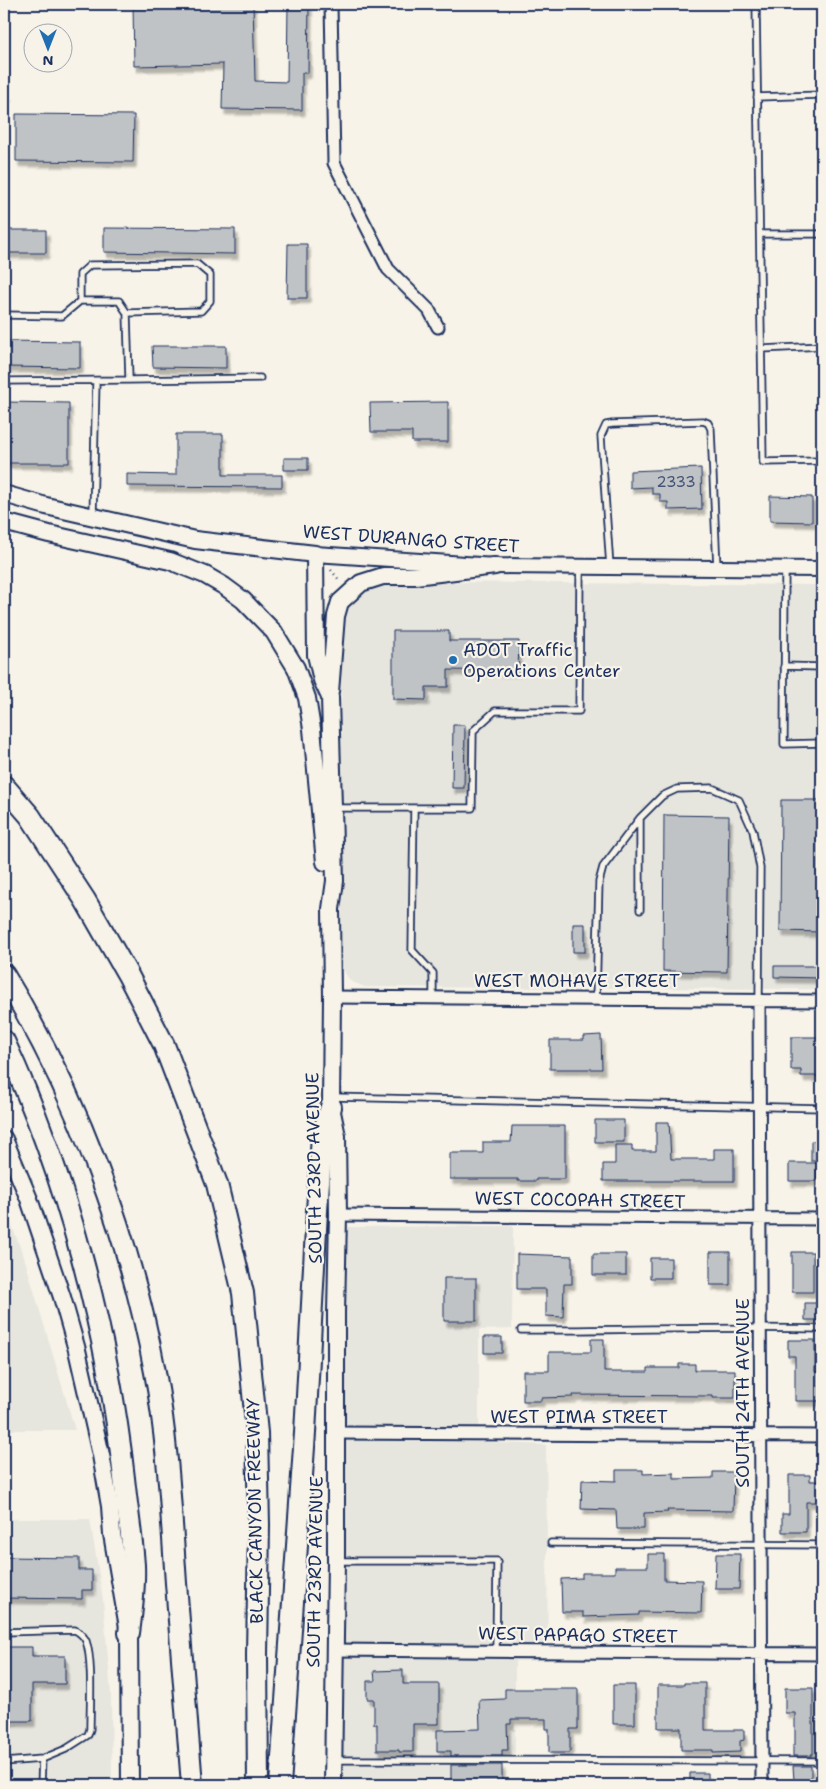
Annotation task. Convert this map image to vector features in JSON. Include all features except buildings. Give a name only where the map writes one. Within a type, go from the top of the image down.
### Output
[{"type":"highway","name":"BLACK CANYON FREEWAY","points":[[4,786],[30,816],[45,838],[85,900],[128,975],[164,1045],[217,1184],[243,1293],[257,1433],[259,1525],[258,1785]]},
{"type":"highway","points":[[4,975],[28,1014],[74,1108],[130,1261],[155,1372],[165,1441],[192,1785]]},
{"type":"highway","points":[[4,1041],[19,1073],[57,1179],[86,1279],[112,1388],[134,1565],[129,1633]]},
{"type":"highway","points":[[280,1785],[305,1432],[317,1202],[322,1136],[331,1102]]},
{"type":"main road","name":"WEST DURANGO STREET","points":[[4,494],[46,506],[195,540],[315,554]]},
{"type":"main road","points":[[4,522],[170,561],[205,575],[243,600],[274,632],[296,668],[307,698],[331,909]]},
{"type":"main road","name":"SOUTH 23RD AVENUE","points":[[315,554],[316,655],[322,680],[330,697],[335,881],[331,909],[331,1102],[337,1136],[338,1215],[333,1785]]},
{"type":"main road","points":[[330,697],[336,616],[340,602],[361,582],[383,576],[414,576],[495,566]]},
{"type":"main road","points":[[4,1139],[28,1199],[62,1297],[77,1350],[101,1455],[129,1633],[130,1785]]},
{"type":"street","points":[[331,4],[334,164],[388,269],[429,310],[438,327]]},
{"type":"street","name":"WEST DURANGO STREET","points":[[315,554],[495,566],[822,569]]},
{"type":"street","name":"WEST MOHAVE STREET","points":[[332,997],[822,1001]]},
{"type":"street","name":"SOUTH 24TH AVENUE","points":[[759,1000],[761,1107],[762,1785]]},
{"type":"street","name":"WEST COCOPAH STREET","points":[[338,1215],[822,1219]]},
{"type":"street","name":"WEST PIMA STREET","points":[[336,1432],[822,1436]]},
{"type":"street","name":"WEST PAPAGO STREET","points":[[334,1650],[822,1654]]},
{"type":"lane","points":[[756,4],[764,462],[822,461]]},
{"type":"lane","points":[[758,97],[822,95]]},
{"type":"lane","points":[[760,234],[822,234]]},
{"type":"lane","points":[[80,301],[80,274],[90,265],[197,264],[210,275],[210,301],[201,311],[128,313]]},
{"type":"lane","points":[[4,315],[62,316],[80,301],[119,301],[128,313],[129,380]]},
{"type":"lane","points":[[762,349],[822,346]]},
{"type":"lane","points":[[4,381],[260,378]]},
{"type":"lane","points":[[93,517],[96,381]]},
{"type":"lane","points":[[610,567],[601,436],[606,425],[703,422],[708,423],[711,429],[717,568]]},
{"type":"lane","points":[[333,808],[472,808],[473,731],[495,711],[579,711],[580,567]]},
{"type":"lane","points":[[785,568],[784,744],[822,743]]},
{"type":"lane","points":[[784,666],[822,667]]},
{"type":"lane","points":[[596,999],[600,875],[603,867],[640,818],[662,796],[677,789],[712,788],[739,800],[753,831],[760,868],[759,1000]]},
{"type":"lane","points":[[414,808],[412,950],[433,973],[433,998]]},
{"type":"lane","points":[[640,818],[640,910]]},
{"type":"lane","points":[[331,1102],[822,1108]]},
{"type":"lane","points":[[521,1330],[760,1327],[822,1329]]},
{"type":"lane","points":[[551,1543],[822,1545]]},
{"type":"lane","points":[[336,1561],[497,1561],[496,1651]]},
{"type":"lane","points":[[4,1632],[75,1630],[84,1637],[89,1656],[90,1729],[88,1735],[66,1749],[42,1759],[4,1762]]},
{"type":"lane","points":[[41,1785],[42,1759]]},
{"type":"lane","points":[[333,1760],[822,1761]]},
{"type":"path","points":[[331,568],[344,586]]},
{"type":"shaded area","points":[[377,583],[822,585],[822,989],[365,987],[350,981],[342,967],[341,624],[348,607],[360,592]]},
{"type":"shaded area","points":[[4,1206],[24,1257],[75,1430],[4,1430]]},
{"type":"shaded area","points":[[513,1226],[512,1329],[479,1330],[479,1442],[546,1445],[548,1660],[515,1661],[515,1765],[481,1766],[481,1785],[340,1785],[344,1227]]},
{"type":"shaded area","points":[[4,1519],[90,1519],[103,1600],[111,1694],[112,1785],[4,1785]]},
{"type":"place","name":"ADOT Traffic Operations Center","points":[[453,660]]}]
